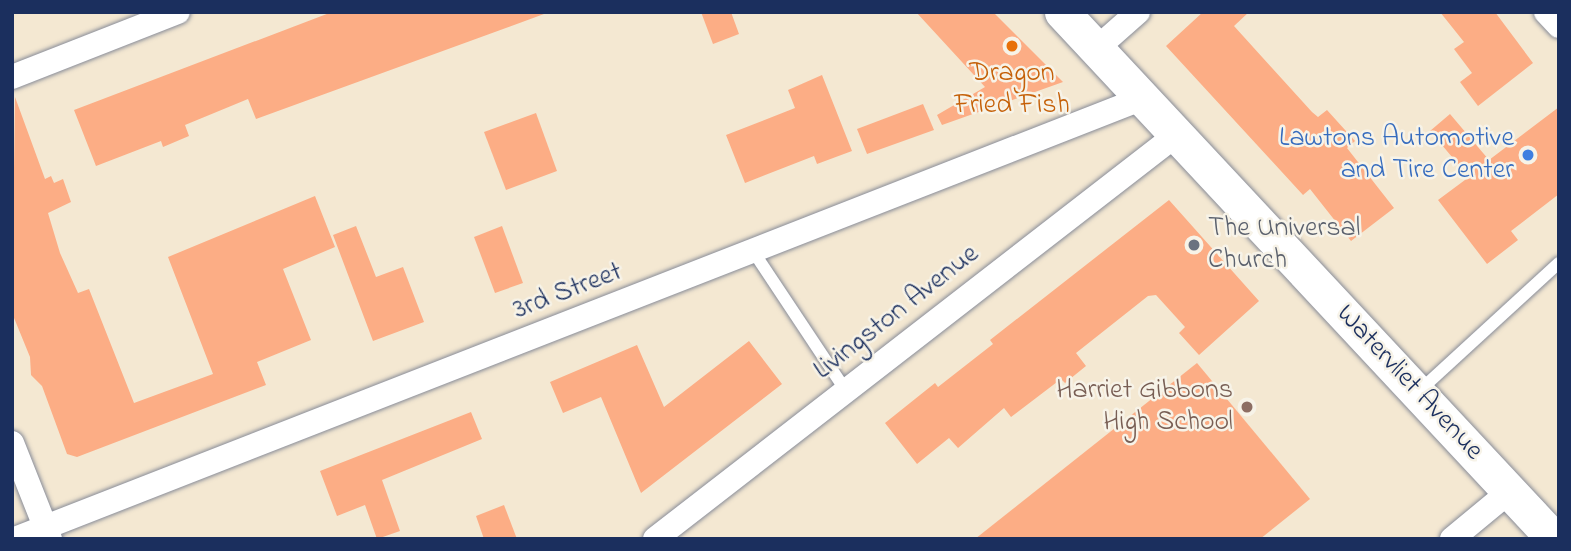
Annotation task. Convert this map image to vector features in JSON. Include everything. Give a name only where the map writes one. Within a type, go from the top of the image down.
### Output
[{"type":"street","points":[[12,77],[178,12]]},
{"type":"street","name":"Watervliet Avenue","points":[[1062,12],[1554,539]]},
{"type":"street","points":[[1097,49],[1138,12]]},
{"type":"street","points":[[1546,12],[1559,26]]},
{"type":"street","name":"3rd Street","points":[[15,539],[47,533],[1143,98]]},
{"type":"street","name":"Livingston Avenue","points":[[654,539],[1176,135]]},
{"type":"street","points":[[12,443],[47,533]]},
{"type":"street","points":[[1451,539],[1510,491]]},
{"type":"lane","points":[[753,251],[846,391]]},
{"type":"lane","points":[[1418,392],[1559,263]]},
{"type":"building","points":[[332,12],[544,14],[256,119],[248,99],[185,125],[189,136],[163,147],[161,141],[96,166],[74,110]]},
{"type":"building","points":[[701,12],[731,12],[739,34],[713,44]]},
{"type":"building","points":[[916,12],[993,12],[1063,82],[942,125],[937,115],[985,87]]},
{"type":"building","points":[[1203,12],[1249,12],[1234,26],[1312,112],[1318,117],[1327,110],[1355,141],[1347,148],[1394,208],[1351,241],[1310,189],[1303,195],[1166,46]]},
{"type":"building","points":[[1440,12],[1495,12],[1533,63],[1478,106],[1460,82],[1472,73],[1454,49],[1464,42]]},
{"type":"building","points":[[822,75],[852,151],[817,164],[814,156],[745,183],[726,135],[795,108],[788,90]]},
{"type":"building","points":[[15,97],[45,179],[51,176],[54,183],[63,179],[71,202],[48,213],[60,253],[78,293],[89,289],[134,403],[213,374],[168,257],[315,196],[335,247],[283,269],[311,340],[257,362],[266,385],[77,457],[67,454],[42,386],[31,375],[30,357],[12,313]]},
{"type":"building","points":[[923,104],[934,130],[867,154],[857,129]]},
{"type":"building","name":"Lawtons Automotive and Tire Center","points":[[1559,107],[1559,194],[1511,231],[1518,240],[1487,264],[1438,200],[1469,177],[1430,131],[1450,114],[1489,160]]},
{"type":"building","points":[[536,113],[557,171],[506,190],[484,132]]},
{"type":"building","points":[[1169,200],[1259,301],[1199,355],[1179,333],[1185,327],[1156,295],[1148,296],[1076,353],[1086,366],[1065,383],[1061,379],[1011,417],[1004,408],[958,448],[949,438],[917,464],[885,423],[935,383],[938,387],[993,344],[990,340]]},
{"type":"building","points":[[356,226],[376,277],[403,267],[424,322],[373,341],[333,235]]},
{"type":"building","points":[[502,226],[523,283],[495,293],[474,237]]},
{"type":"building","points":[[749,341],[782,384],[641,493],[601,397],[563,413],[550,382],[637,345],[664,407]]},
{"type":"building","points":[[1197,363],[1310,499],[1260,539],[975,539]]},
{"type":"building","points":[[471,412],[482,439],[382,480],[400,531],[377,539],[365,505],[337,516],[320,471]]},
{"type":"building","points":[[504,505],[517,539],[484,539],[476,516]]},
{"type":"place","name":"Dragon Fried Fish","points":[[1012,46]]},
{"type":"place","name":"Lawtons Automotive and Tire Center","points":[[1528,155]]},
{"type":"place","name":"The Universal Church","points":[[1194,245]]},
{"type":"place","name":"Harriet Gibbons High School","points":[[1247,407]]}]
